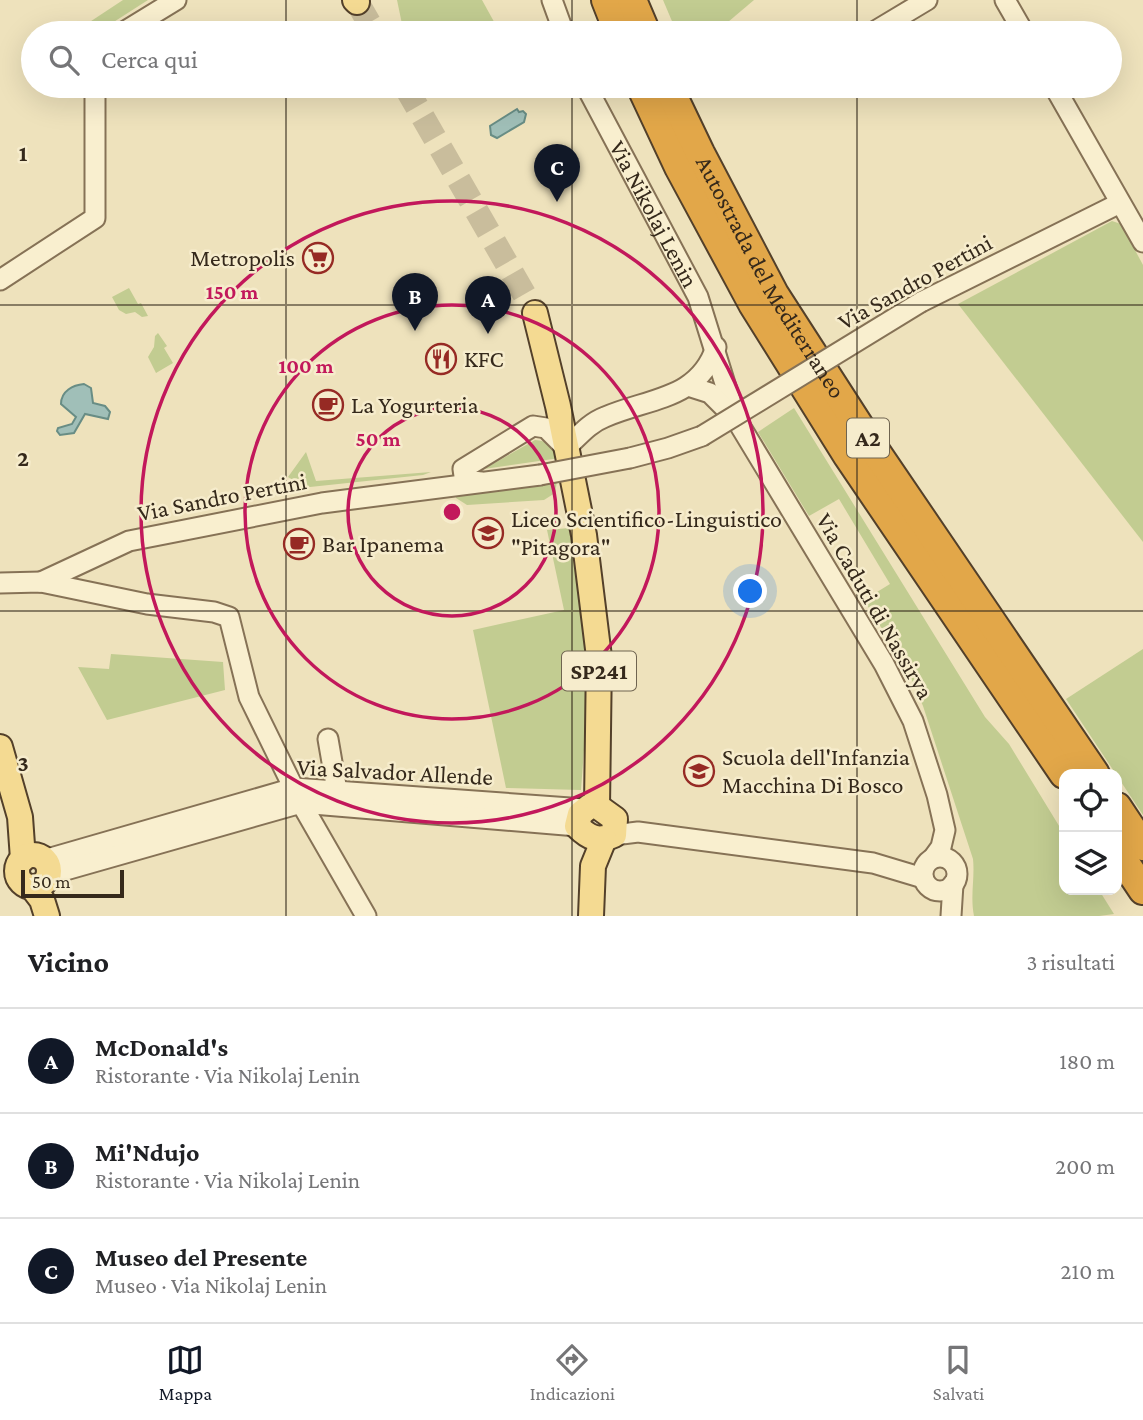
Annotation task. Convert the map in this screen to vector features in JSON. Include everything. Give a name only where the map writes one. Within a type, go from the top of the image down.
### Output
[{"type":"highway","points":[[606,0],[615,21]]},
{"type":"highway","points":[[632,0],[641,21]]},
{"type":"highway","name":"Autostrada del Mediterraneo","points":[[647,98],[679,167],[753,304],[848,456],[1062,769]]},
{"type":"highway","name":"Autostrada del Mediterraneo","points":[[674,98],[774,294],[870,443],[1092,769]]},
{"type":"highway","points":[[1122,814],[1143,846]]},
{"type":"highway","points":[[1122,858],[1143,890]]},
{"type":"main road","name":"SP241","points":[[535,313],[584,536],[599,657],[604,824],[593,866],[592,916]]},
{"type":"main road","points":[[0,747],[20,817],[23,874],[42,900],[47,916]]},
{"type":"street","points":[[142,21],[176,0]]},
{"type":"street","points":[[552,0],[560,21]]},
{"type":"street","points":[[892,21],[927,0]]},
{"type":"street","points":[[1005,0],[1017,21]]},
{"type":"street","points":[[0,280],[96,218],[95,98]]},
{"type":"street","name":"Via Nikolaj Lenin","points":[[592,98],[698,297],[716,347]]},
{"type":"street","points":[[1061,98],[1143,242]]},
{"type":"street","name":"Via Sandro Pertini","points":[[41,582],[129,541],[322,503],[540,475],[668,448],[702,436],[921,302],[1120,203]]},
{"type":"street","points":[[566,448],[603,417],[676,393],[688,386],[710,365],[716,347]]},
{"type":"street","name":"Via Caduti di Nassirya","points":[[716,347],[736,419]]},
{"type":"street","name":"Via Caduti di Nassirya","points":[[688,386],[710,393],[736,419],[877,652],[913,721],[937,795],[957,874],[949,916]]},
{"type":"street","name":"Via Sandro Pertini","points":[[421,489],[533,426],[546,428],[566,448]]},
{"type":"street","points":[[467,465],[463,469],[464,476],[481,482]]},
{"type":"street","points":[[0,583],[41,582],[147,604],[214,612],[229,617],[248,697],[297,795],[366,916]]},
{"type":"street","points":[[328,739],[337,791]]},
{"type":"street","name":"Via Salvador Allende","points":[[23,874],[297,795],[337,791],[604,824]]},
{"type":"street","name":"Via Salvador Allende","points":[[297,795],[604,824]]},
{"type":"street","points":[[604,824],[930,872],[944,890],[953,884]]},
{"type":"street","points":[[946,830],[930,872],[949,916]]},
{"type":"street","points":[[930,872],[944,857],[953,863]]},
{"type":"green space","points":[[123,0],[148,0],[115,21],[91,21]]},
{"type":"green space","points":[[397,0],[482,0],[494,21],[401,21]]},
{"type":"green space","points":[[663,0],[754,0],[729,21],[672,21]]},
{"type":"green space","points":[[1112,221],[1121,224],[1143,265],[1143,542],[958,304]]},
{"type":"green space","points":[[129,288],[148,316],[142,317],[135,312],[126,314],[119,310],[112,297]]},
{"type":"green space","points":[[158,333],[167,346],[164,348],[173,363],[156,373],[148,357]]},
{"type":"green space","points":[[794,408],[985,717],[1009,744],[1059,826],[1059,895],[1102,895],[1114,914],[974,916],[973,859],[923,706],[907,669],[864,600],[890,584],[839,499],[809,516],[758,432]]},
{"type":"green space","points":[[535,440],[550,445],[560,458],[484,469]]},
{"type":"green space","points":[[306,452],[316,481],[431,472],[310,487],[288,477]]},
{"type":"green space","points":[[557,481],[555,493],[544,500],[467,505],[456,498],[456,494]]},
{"type":"green space","points":[[569,528],[591,655],[581,790],[506,788],[473,630],[564,610],[547,530]]},
{"type":"green space","points":[[1143,649],[1143,815],[1122,783],[1122,769],[1112,769],[1066,699]]},
{"type":"green space","points":[[111,654],[223,662],[225,690],[107,720],[78,667],[109,669]]},
{"type":"water","points":[[517,109],[526,114],[524,122],[497,138],[491,135],[490,126]]},
{"type":"water","points":[[84,384],[91,388],[93,403],[105,406],[110,412],[108,419],[85,414],[74,433],[60,435],[58,428],[72,424],[76,417],[61,404],[63,396],[72,387]]},
{"type":"tunnel","points":[[357,2],[368,21]]},
{"type":"tunnel","points":[[412,98],[535,313]]},
{"type":"place","name":"Museo del Presente","points":[[557,202]]},
{"type":"place","name":"Metropolis","points":[[318,258]]},
{"type":"place","name":"Mi'Ndujo","points":[[415,331]]},
{"type":"place","name":"McDonald's","points":[[488,334]]},
{"type":"place","name":"KFC","points":[[441,359]]},
{"type":"place","name":"La Yogurteria","points":[[328,405]]},
{"type":"place","name":"Liceo Scientifico-Linguistico \"Pitagora\"","points":[[488,533]]},
{"type":"place","name":"Bar Ipanema","points":[[299,544]]},
{"type":"place","name":"Scuola dell'Infanzia Macchina Di Bosco","points":[[699,771]]}]
